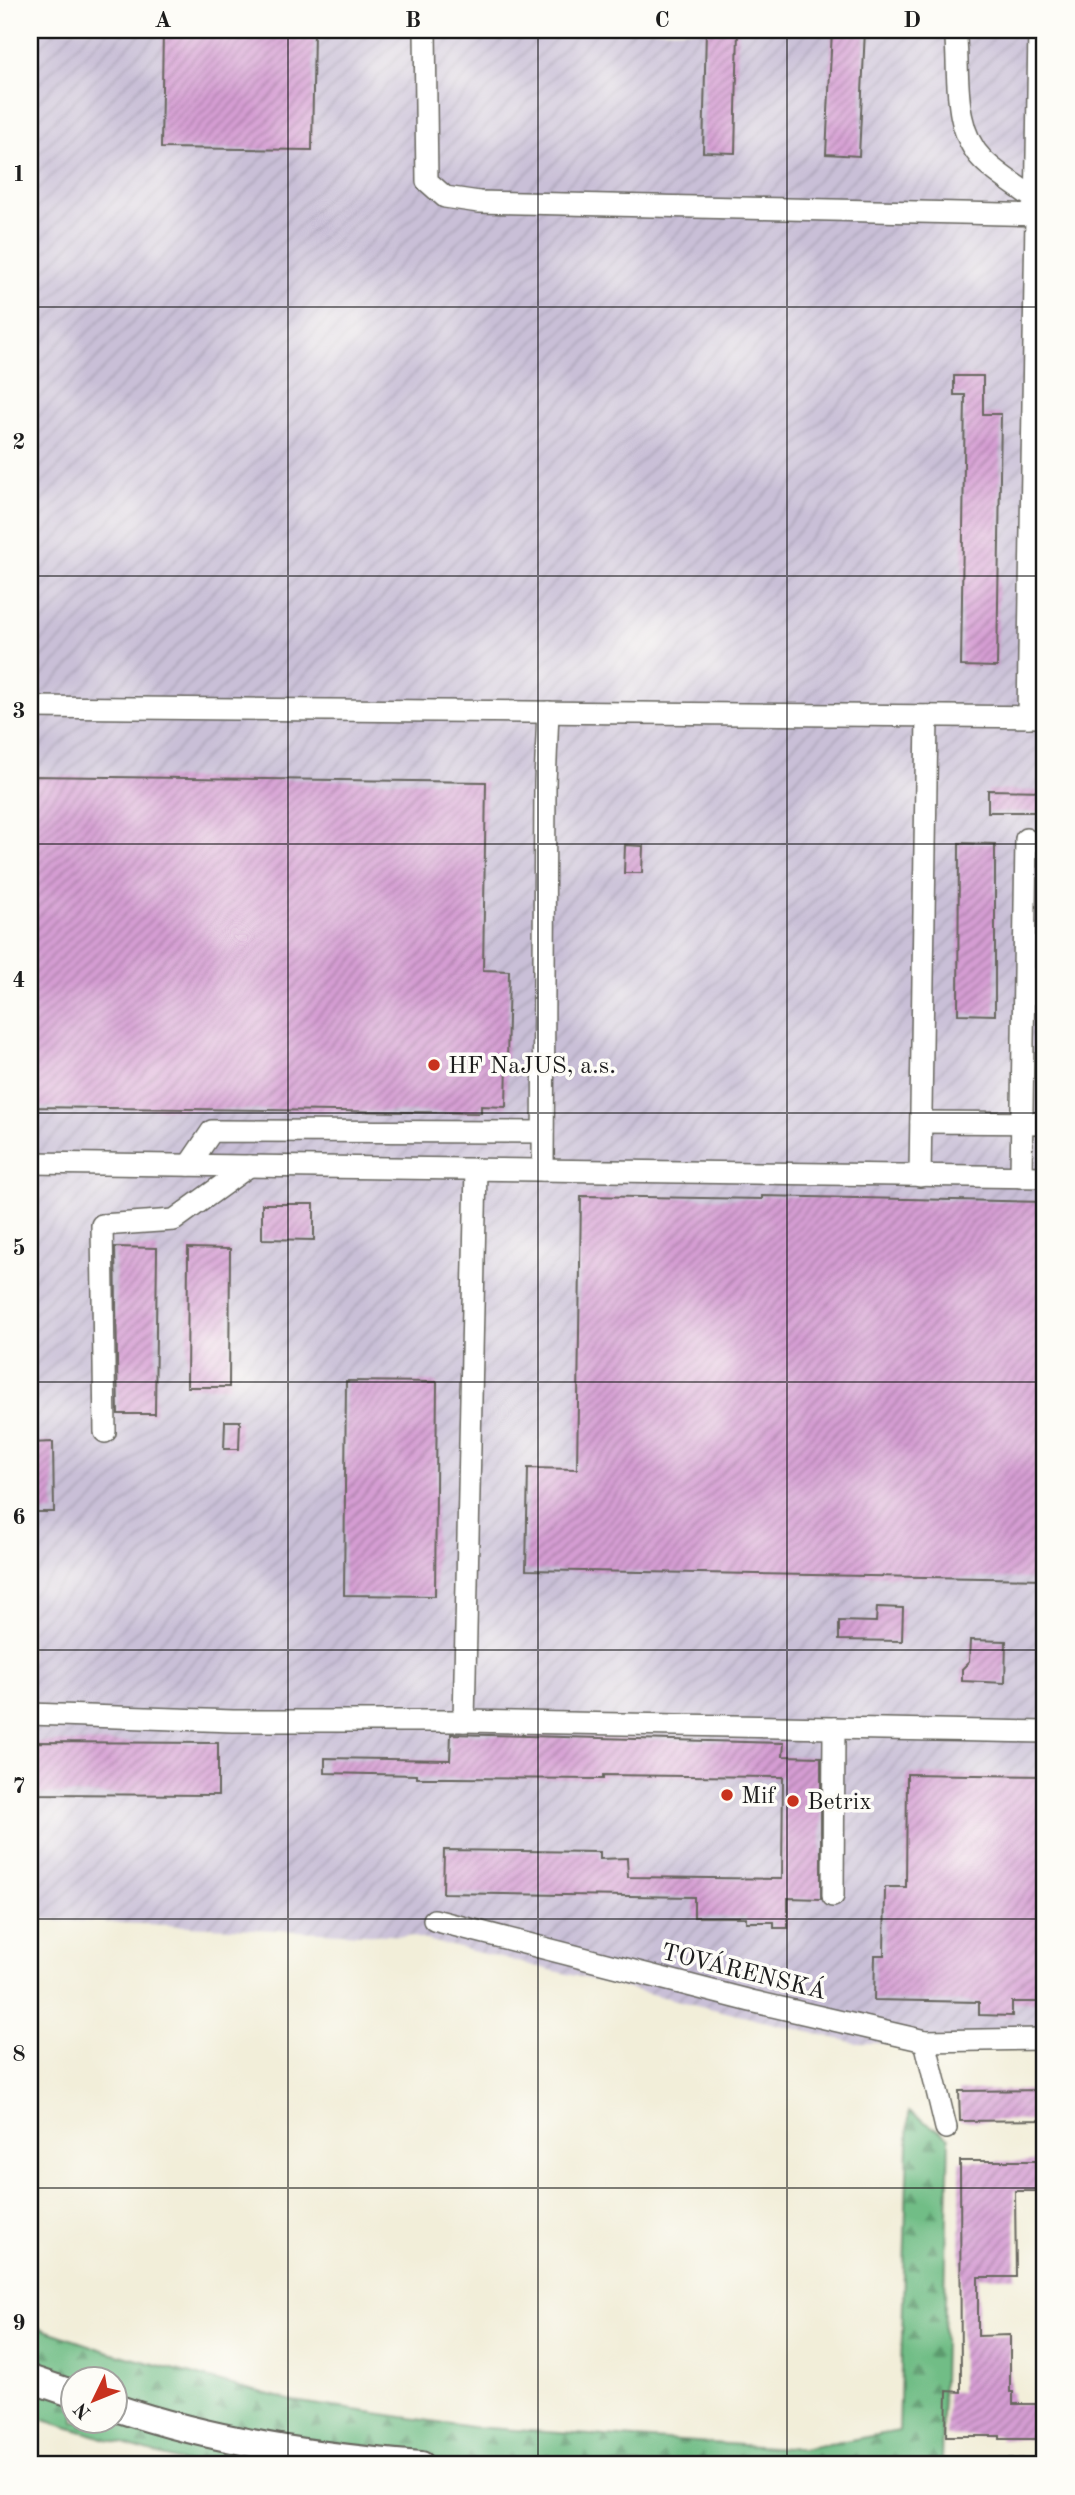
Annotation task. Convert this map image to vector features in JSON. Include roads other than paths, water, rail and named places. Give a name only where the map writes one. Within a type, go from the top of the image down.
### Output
[{"type":"main road","points":[[30,2379],[60,2389]]},
{"type":"main road","points":[[130,2412],[252,2443],[348,2458],[421,2465]]},
{"type":"lane","points":[[425,30],[427,181],[445,197],[479,202],[1039,210]]},
{"type":"lane","points":[[951,30],[956,39],[962,118],[969,143],[984,161],[1039,210]]},
{"type":"lane","points":[[30,707],[1037,717],[1039,30]]},
{"type":"lane","points":[[543,1170],[548,712]]},
{"type":"lane","points":[[920,1175],[927,716]]},
{"type":"lane","points":[[1021,1177],[1026,839]]},
{"type":"lane","points":[[921,1122],[1045,1123]]},
{"type":"lane","points":[[189,1165],[212,1131],[544,1132]]},
{"type":"lane","points":[[30,1163],[1045,1177]]},
{"type":"lane","points":[[105,1432],[102,1225],[174,1220],[249,1166]]},
{"type":"lane","points":[[464,1721],[476,1169]]},
{"type":"lane","points":[[30,1713],[233,1721],[464,1721],[1045,1732]]},
{"type":"lane","points":[[833,1896],[834,1728]]},
{"type":"lane","name":"TOVÁRENSKÁ","points":[[434,1920],[751,2001],[925,2041],[1045,2039]]},
{"type":"lane","points":[[925,2041],[946,2128]]},
{"type":"place","name":"HF NaJUS, a.s.","points":[[434,1065]]},
{"type":"place","name":"Mif","points":[[727,1795]]},
{"type":"place","name":"Betrix","points":[[793,1801]]}]
